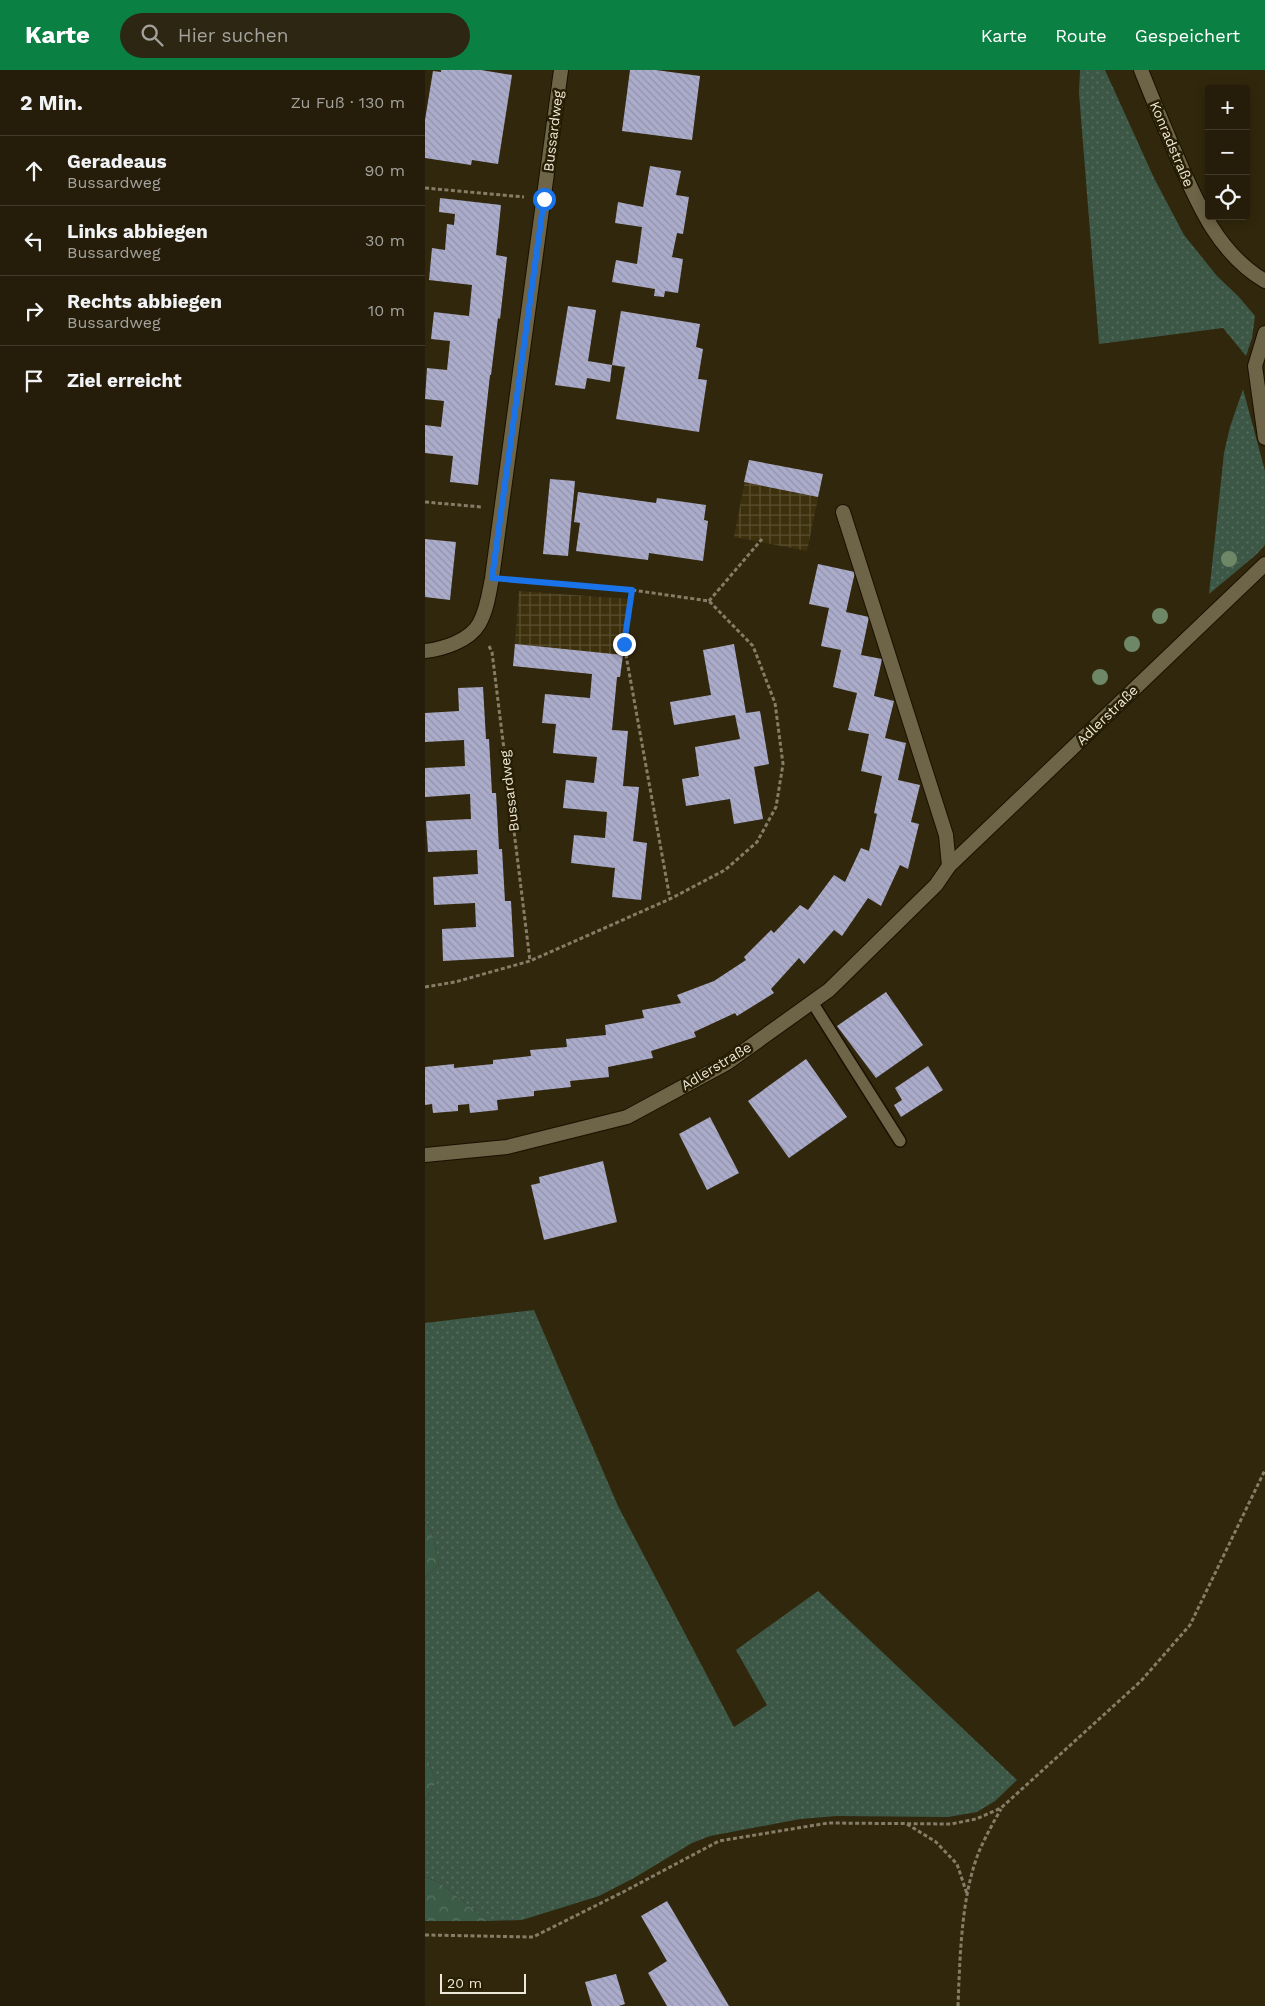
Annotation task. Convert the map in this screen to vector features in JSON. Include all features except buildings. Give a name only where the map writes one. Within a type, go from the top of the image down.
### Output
[{"type":"street","name":"Bussardweg","points":[[479,625],[486,608],[492,578],[561,70]]},
{"type":"street","name":"Konradstraße","points":[[1141,70],[1199,208],[1228,252],[1256,276],[1265,281]]},
{"type":"street","points":[[1265,333],[1255,366],[1265,438]]},
{"type":"street","points":[[843,512],[946,835],[949,866]]},
{"type":"street","name":"Adlerstraße","points":[[425,1155],[507,1146],[627,1117],[727,1063],[829,990],[929,891],[949,866],[1265,564]]},
{"type":"street","points":[[425,652],[455,645],[479,625]]},
{"type":"lane","points":[[812,1002],[901,1141]]},
{"type":"path","points":[[425,188],[544,199]]},
{"type":"path","points":[[425,502],[501,508]]},
{"type":"path","points":[[709,601],[762,538]]},
{"type":"path","points":[[425,987],[455,982],[530,961],[670,899],[725,870],[757,842],[776,807],[783,764],[775,703],[753,646],[709,601],[632,590],[492,578]]},
{"type":"path","points":[[632,590],[624,644],[670,899]]},
{"type":"path","name":"Bussardweg","points":[[479,625],[492,652],[530,961]]},
{"type":"path","points":[[425,1935],[533,1937],[719,1841],[828,1823],[951,1824],[976,1819],[1001,1808],[1141,1681],[1191,1625],[1265,1470]]},
{"type":"path","points":[[958,2006],[961,1953],[968,1894],[981,1848],[1001,1808]]},
{"type":"path","points":[[907,1823],[937,1842],[957,1864],[968,1894]]},
{"type":"shaded area","points":[[749,460],[823,474],[807,551],[734,537]]},
{"type":"shaded area","points":[[519,591],[629,599],[620,677],[513,666]]},
{"type":"green space","points":[[1080,70],[1105,70],[1154,178],[1184,235],[1217,276],[1255,316],[1252,338],[1246,356],[1223,328],[1099,344],[1079,93]]},
{"type":"green space","points":[[1243,389],[1265,471],[1265,545],[1257,554],[1209,594],[1224,453],[1230,427]]},
{"type":"green space","points":[[534,1310],[618,1506],[734,1727],[767,1705],[736,1650],[818,1591],[1017,1780],[995,1801],[977,1812],[948,1817],[837,1816],[800,1819],[710,1836],[692,1843],[634,1878],[599,1896],[522,1920],[488,1921],[440,1883],[425,1877],[425,1800],[436,1783],[428,1759],[425,1758],[425,1577],[439,1564],[432,1533],[425,1522],[425,1323]]},
{"type":"green space","points":[[425,1522],[432,1533],[439,1564],[425,1577]]},
{"type":"green space","points":[[425,1758],[428,1759],[436,1783],[425,1800]]},
{"type":"green space","points":[[425,1877],[440,1883],[488,1921],[425,1921]]},
{"type":"route","points":[[544,199],[492,578],[632,590],[624,644]]}]
